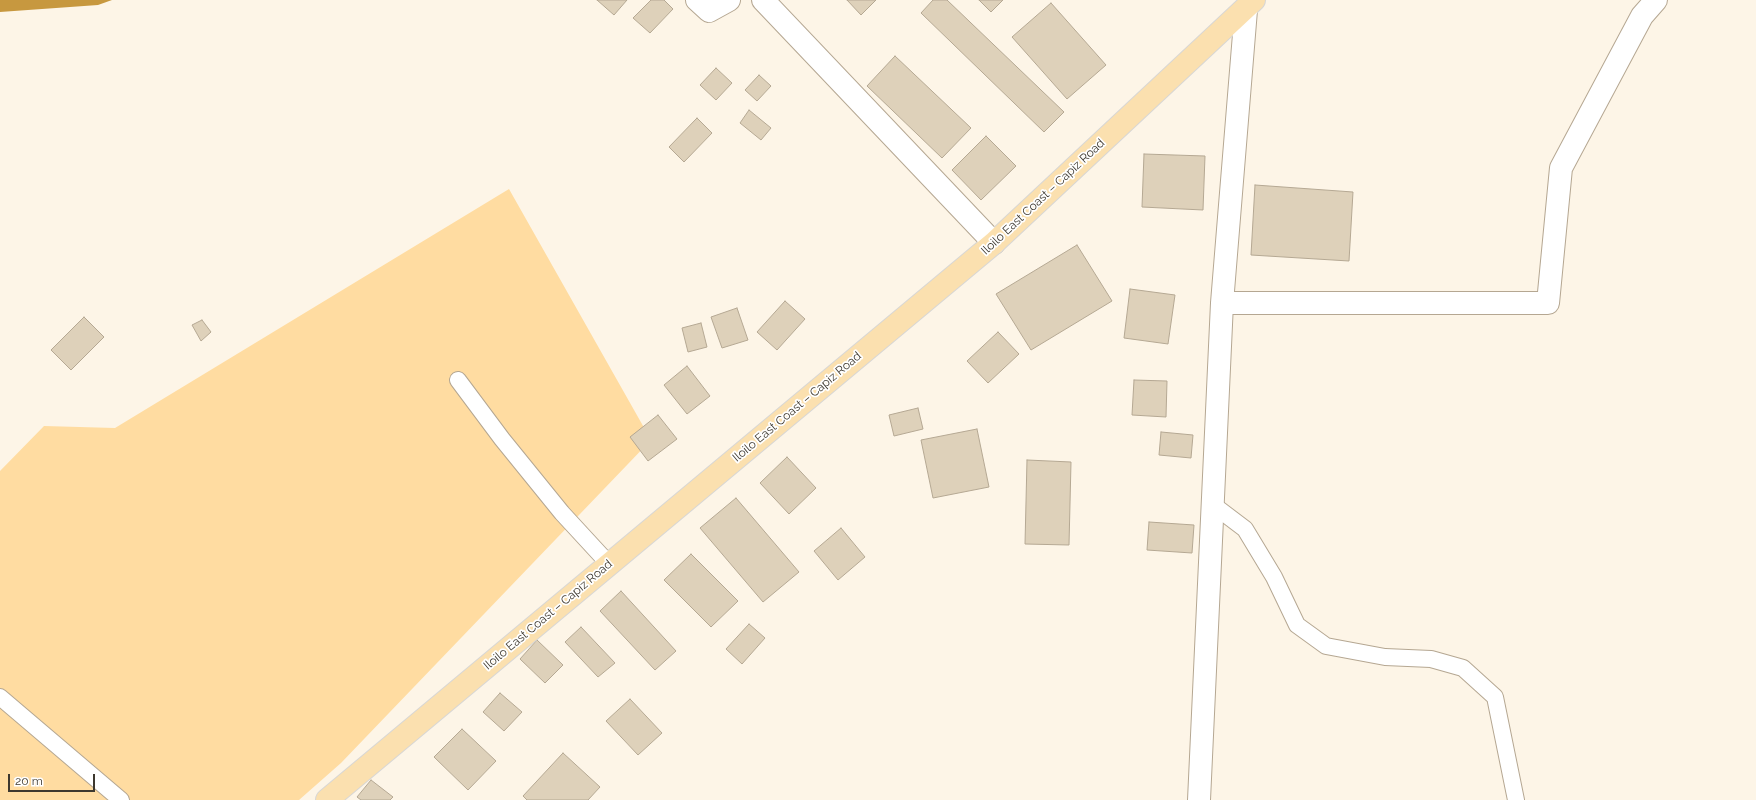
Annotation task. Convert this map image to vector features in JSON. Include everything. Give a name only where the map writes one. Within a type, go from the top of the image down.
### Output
[{"type":"main road","name":"Iloilo East Coast – Capiz Road","points":[[327,800],[994,244],[1250,5]]},
{"type":"street","points":[[697,0],[709,11],[729,0]]},
{"type":"street","points":[[763,0],[994,244]]},
{"type":"street","points":[[1222,302],[1548,303],[1562,168],[1642,16],[1656,0]]},
{"type":"street","points":[[1199,800],[1222,302],[1250,5]]},
{"type":"lane","points":[[458,380],[502,440],[562,513],[609,564]]},
{"type":"lane","points":[[1212,504],[1245,530],[1274,577],[1297,625],[1326,646],[1385,657],[1431,659],[1463,668],[1495,698],[1516,800]]},
{"type":"lane","points":[[0,697],[121,800]]},
{"type":"shaded area","points":[[0,0],[112,0],[98,5],[0,12]]},
{"type":"shaded area","points":[[509,189],[651,440],[341,763],[299,800],[0,800],[0,471],[44,426],[115,428]]},
{"type":"building","points":[[597,0],[627,0],[614,15]]},
{"type":"building","points":[[651,0],[664,0],[673,9],[650,33],[633,18]]},
{"type":"building","points":[[847,0],[876,0],[861,15]]},
{"type":"building","points":[[933,0],[947,0],[1064,112],[1044,132],[921,13]]},
{"type":"building","points":[[979,0],[1003,0],[991,12]]},
{"type":"building","points":[[1051,3],[1106,65],[1067,99],[1012,37]]},
{"type":"building","points":[[895,56],[971,128],[942,158],[867,86]]},
{"type":"building","points":[[716,68],[732,83],[716,100],[700,85]]},
{"type":"building","points":[[759,75],[771,86],[757,101],[745,90]]},
{"type":"building","points":[[749,110],[771,128],[761,140],[740,123]]},
{"type":"building","points":[[697,118],[712,133],[684,162],[669,147]]},
{"type":"building","points":[[986,136],[1016,166],[981,200],[952,170]]},
{"type":"building","points":[[1144,154],[1205,156],[1203,210],[1142,207]]},
{"type":"building","points":[[1255,185],[1353,192],[1349,261],[1251,255]]},
{"type":"building","points":[[1077,245],[1112,301],[1031,350],[996,294]]},
{"type":"building","points":[[1130,289],[1175,295],[1168,344],[1124,338]]},
{"type":"building","points":[[785,301],[805,319],[777,350],[757,332]]},
{"type":"building","points":[[737,308],[748,340],[722,348],[711,317]]},
{"type":"building","points":[[84,317],[104,337],[71,370],[51,350]]},
{"type":"building","points":[[202,320],[211,332],[201,341],[192,325]]},
{"type":"building","points":[[701,323],[707,347],[688,352],[682,328]]},
{"type":"building","points":[[998,332],[1019,354],[988,383],[967,361]]},
{"type":"building","points":[[687,366],[710,396],[687,414],[664,385]]},
{"type":"building","points":[[1134,380],[1167,381],[1166,417],[1132,415]]},
{"type":"building","points":[[918,408],[923,429],[894,436],[889,415]]},
{"type":"building","points":[[658,415],[677,439],[648,461],[630,437]]},
{"type":"building","points":[[977,429],[989,487],[933,498],[921,440]]},
{"type":"building","points":[[1161,432],[1193,435],[1191,458],[1159,455]]},
{"type":"building","points":[[787,457],[816,488],[789,514],[760,483]]},
{"type":"building","points":[[1027,460],[1071,462],[1069,545],[1025,544]]},
{"type":"building","points":[[736,498],[799,572],[763,602],[700,528]]},
{"type":"building","points":[[1149,522],[1194,525],[1192,553],[1147,550]]},
{"type":"building","points":[[841,528],[865,557],[838,580],[814,551]]},
{"type":"building","points":[[691,554],[738,601],[711,627],[664,580]]},
{"type":"building","points":[[621,591],[676,651],[655,670],[600,611]]},
{"type":"building","points":[[749,624],[765,638],[742,664],[726,649]]},
{"type":"building","points":[[581,627],[615,663],[598,677],[565,642]]},
{"type":"building","points":[[537,640],[563,665],[545,683],[520,659]]},
{"type":"building","points":[[500,693],[522,712],[504,731],[483,712]]},
{"type":"building","points":[[630,699],[662,733],[638,755],[606,721]]},
{"type":"building","points":[[462,729],[496,761],[468,790],[434,757]]},
{"type":"building","points":[[563,753],[600,787],[588,800],[527,800],[523,796]]},
{"type":"building","points":[[371,780],[393,797],[390,800],[361,800],[357,797]]}]
